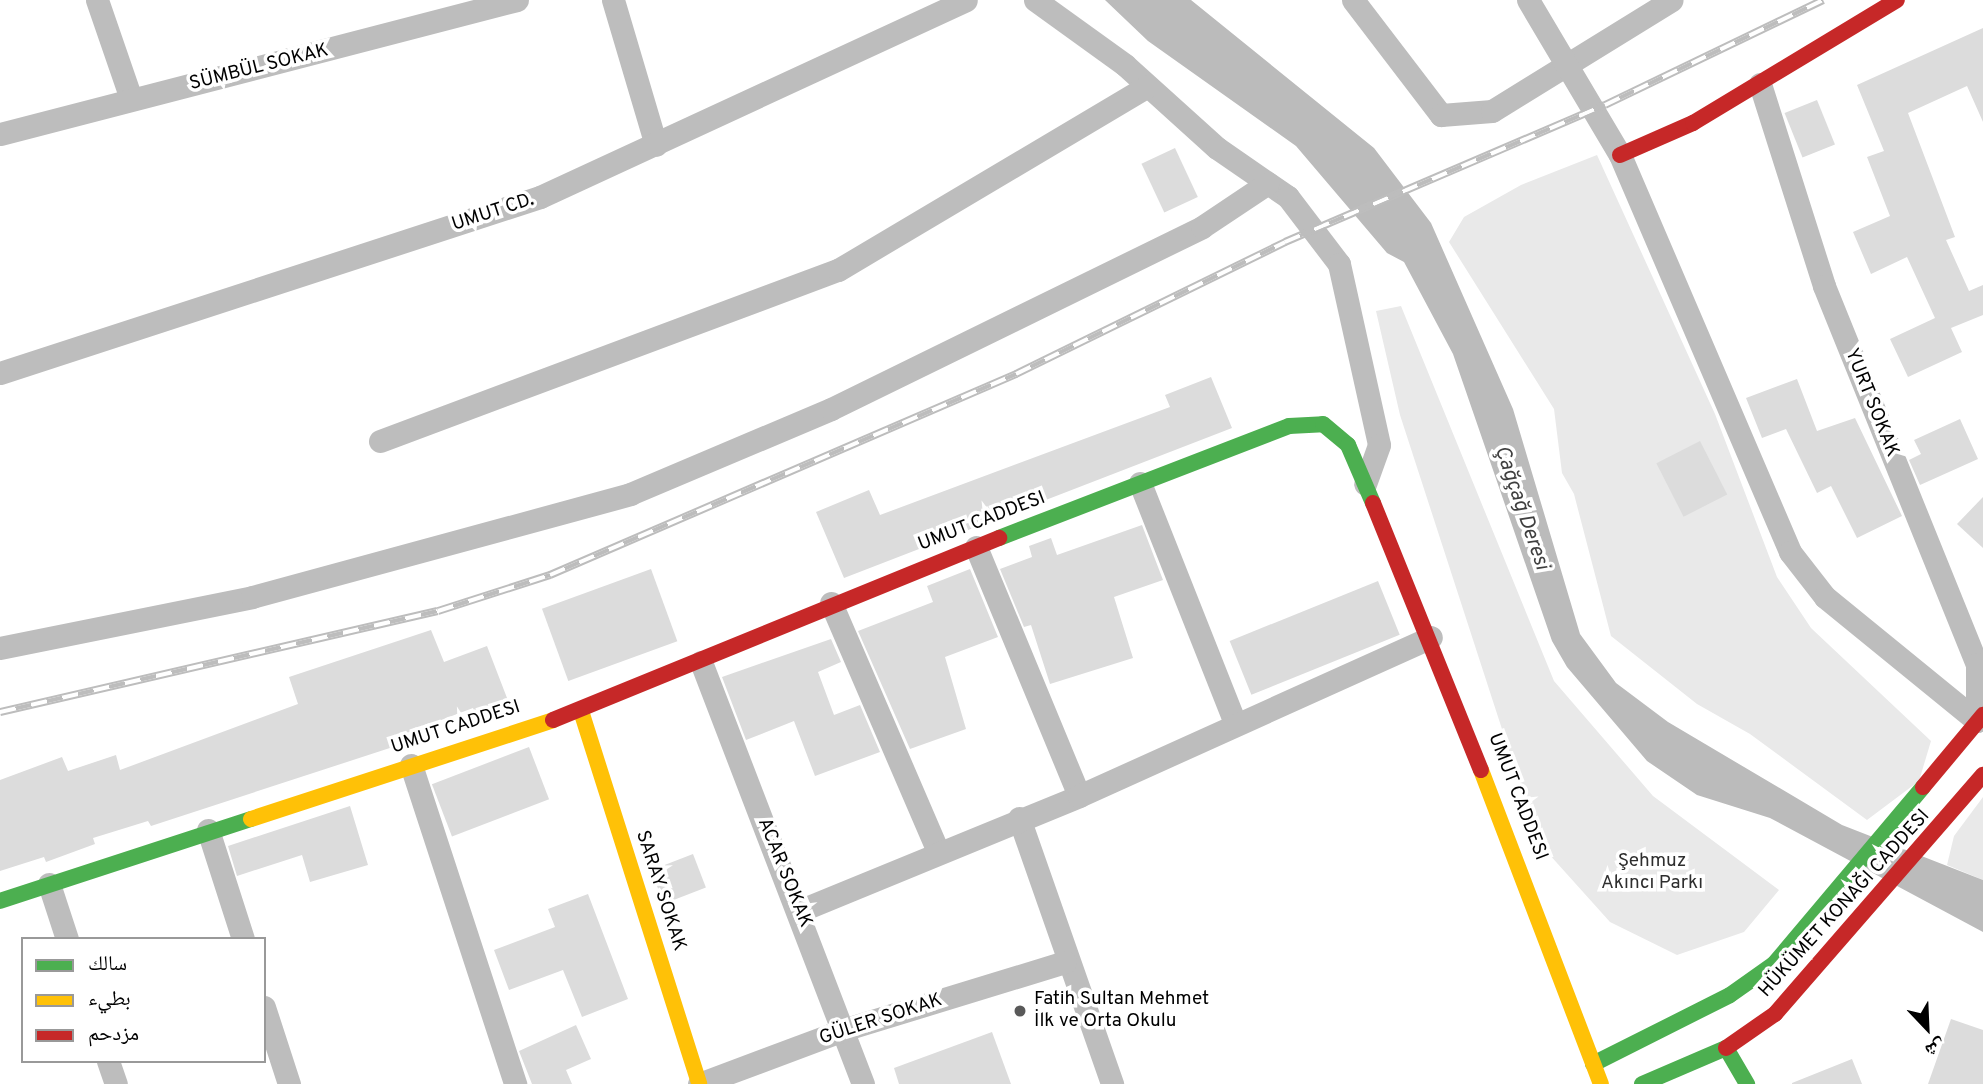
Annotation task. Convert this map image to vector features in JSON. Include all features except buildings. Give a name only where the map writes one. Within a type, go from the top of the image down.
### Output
[{"type":"street","points":[[97,0],[131,99]]},
{"type":"street","name":"SÜMBÜL SOKAK","points":[[0,134],[517,0]]},
{"type":"street","points":[[613,0],[656,145]]},
{"type":"street","name":"UMUT CD.","points":[[0,373],[540,197],[966,0]]},
{"type":"street","points":[[1035,0],[1148,86],[1216,148],[1288,197],[1339,264],[1379,445],[1365,484]]},
{"type":"street","points":[[1353,0],[1441,115],[1492,111],[1564,62],[1672,0]]},
{"type":"street","points":[[1528,0],[1620,155],[1790,552],[1825,597],[1980,718],[1773,964],[1730,995],[1593,1064]]},
{"type":"street","points":[[1620,155],[1760,84],[1897,0]]},
{"type":"street","name":"YURT SOKAK","points":[[1760,84],[1824,286],[1977,664],[1980,718]]},
{"type":"street","points":[[380,441],[838,270],[1148,86]]},
{"type":"street","points":[[0,648],[252,597],[630,494],[831,409],[1202,227],[1268,183]]},
{"type":"street","name":"UMUT CADDESI","points":[[0,901],[208,830],[581,711],[701,662],[831,603],[1140,483],[1289,426],[1323,424],[1348,445],[1430,637],[1601,1084]]},
{"type":"street","points":[[1140,483],[1234,721]]},
{"type":"street","points":[[976,547],[1079,796]]},
{"type":"street","points":[[831,603],[938,851]]},
{"type":"street","points":[[799,911],[938,851],[1079,796],[1234,721],[1430,637]]},
{"type":"street","name":"ACAR SOKAK","points":[[701,662],[846,1029],[863,1084]]},
{"type":"street","name":"SARAY SOKAK","points":[[581,711],[699,1084]]},
{"type":"street","points":[[411,765],[515,1084]]},
{"type":"street","points":[[1642,1084],[1726,1048],[1775,1014],[1944,826],[1983,775]]},
{"type":"street","points":[[1019,818],[1065,962],[1112,1084]]},
{"type":"street","points":[[208,830],[242,937]]},
{"type":"street","points":[[49,884],[66,937]]},
{"type":"street","name":"GÜLER SOKAK","points":[[699,1084],[846,1029],[1065,962]]},
{"type":"street","points":[[266,1013],[289,1084]]},
{"type":"street","points":[[1726,1048],[1747,1084]]},
{"type":"street","points":[[109,1063],[116,1084]]},
{"type":"green space","points":[[1597,155],[1715,414],[1777,577],[1811,628],[1931,741],[1919,781],[1867,820],[1750,734],[1697,704],[1611,636],[1574,494],[1562,473],[1554,409],[1449,242],[1464,217],[1521,185]]},
{"type":"green space","name":"Şehmuz Akıncı Parkı","points":[[1401,306],[1554,681],[1653,796],[1779,890],[1744,932],[1677,955],[1610,922],[1539,843],[1400,415],[1376,311]]},
{"type":"green space","points":[[1983,797],[1983,880],[1947,865],[1954,836]]},
{"type":"water","name":"Çağçağ Deresi","points":[[1105,0],[1191,0],[1374,148],[1431,223],[1513,409],[1580,634],[1616,683],[1668,722],[1842,825],[1983,880],[1983,932],[1770,818],[1697,795],[1647,761],[1567,667],[1552,641],[1453,354],[1404,262],[1387,253],[1296,146],[1148,41]]},
{"type":"railway","points":[[0,712],[438,611],[550,575],[1016,374],[1285,242],[1605,105],[1823,0]]},
{"type":"traffic: fast","points":[[999,538],[1289,426],[1323,424],[1348,445],[1373,503]]},
{"type":"traffic: fast","points":[[1593,1064],[1730,995],[1774,964],[1923,787]]},
{"type":"traffic: fast","points":[[0,901],[251,819]]},
{"type":"traffic: fast","points":[[1642,1084],[1726,1048],[1747,1084]]},
{"type":"traffic: slow","points":[[581,711],[699,1084]]},
{"type":"traffic: slow","points":[[251,819],[553,720]]},
{"type":"traffic: slow","points":[[1481,770],[1601,1084]]},
{"type":"traffic: jam","points":[[1620,155],[1693,123],[1897,0]]},
{"type":"traffic: jam","points":[[1373,503],[1481,770]]},
{"type":"traffic: jam","points":[[553,720],[999,538]]},
{"type":"traffic: jam","points":[[1923,787],[1983,715]]},
{"type":"traffic: jam","points":[[1726,1048],[1775,1014],[1983,775]]},
{"type":"place","name":"Fatih Sultan Mehmet İlk ve Orta Okulu","points":[[1020,1011]]}]
